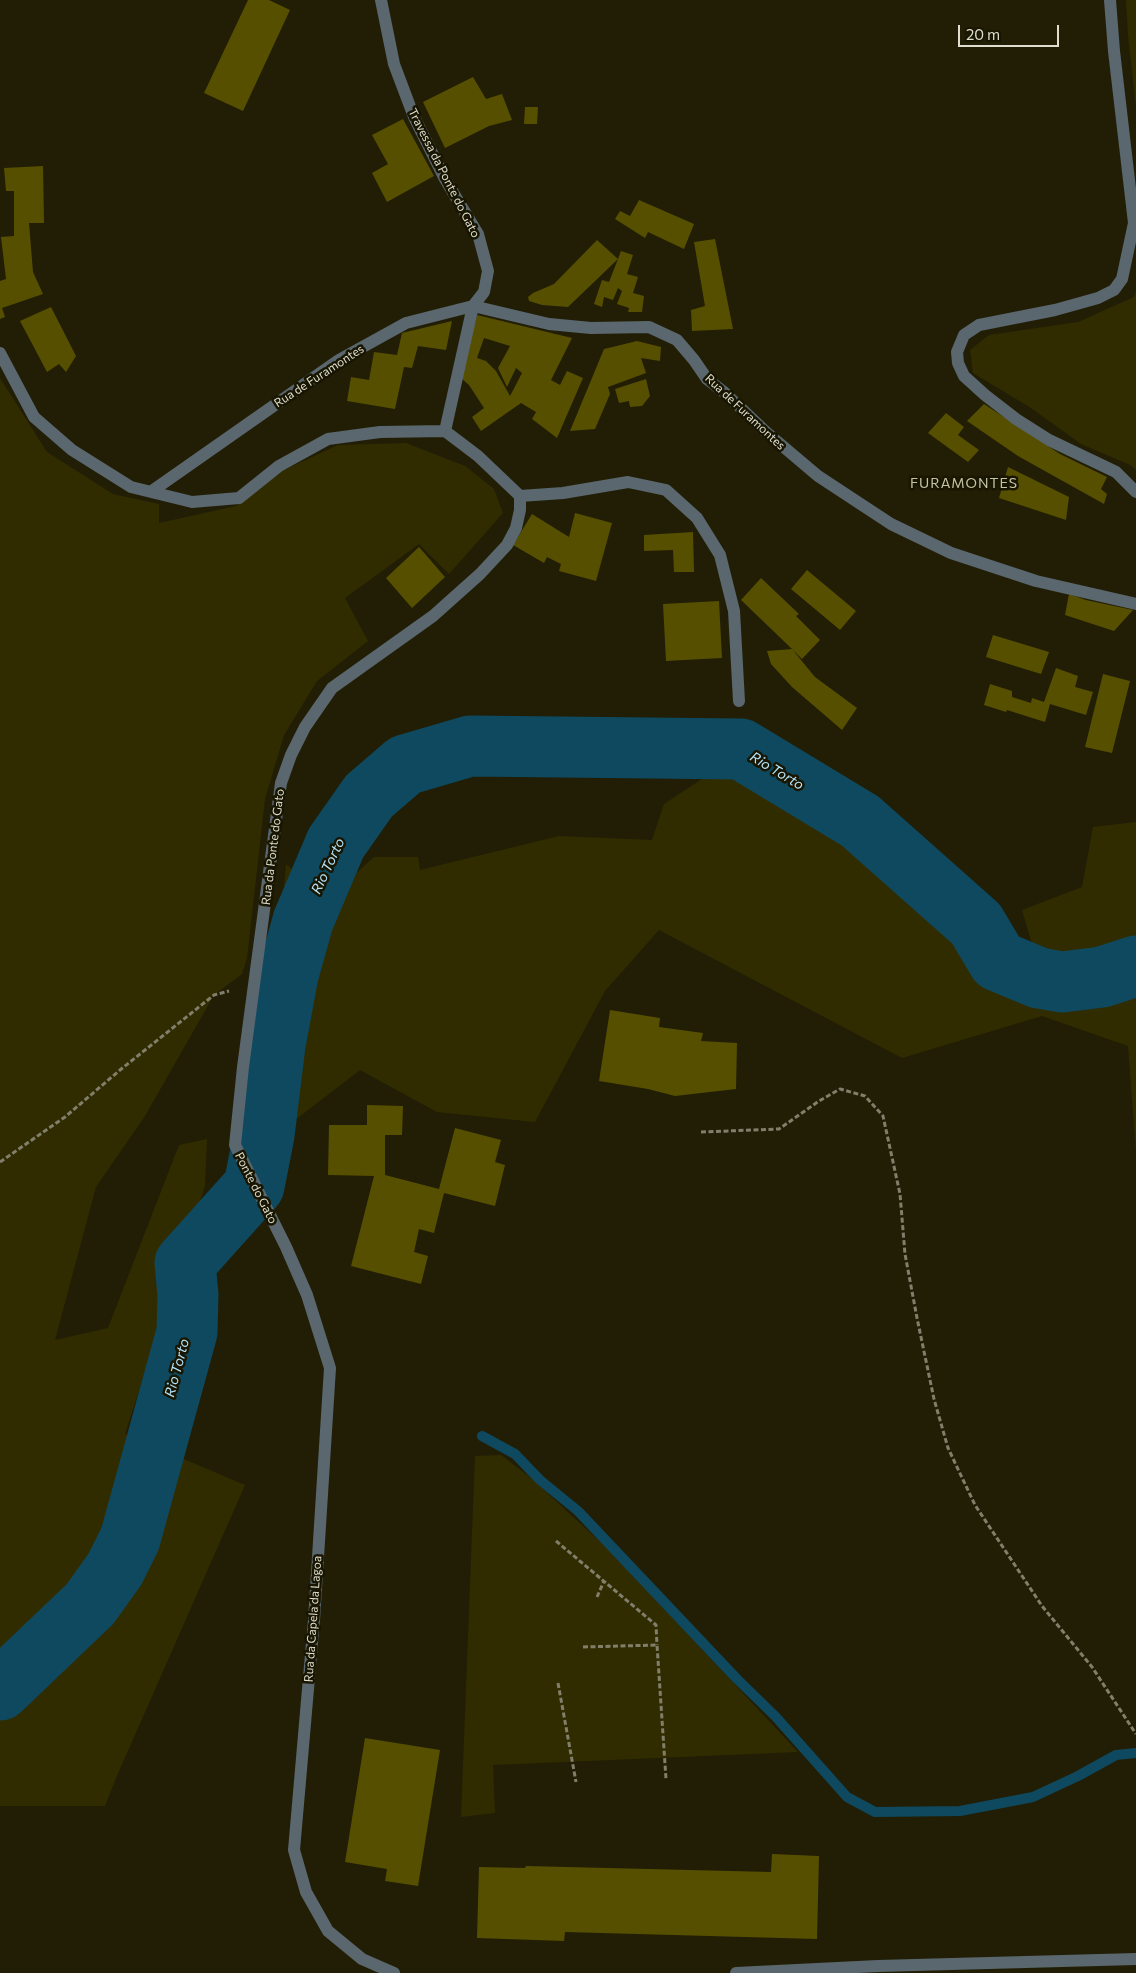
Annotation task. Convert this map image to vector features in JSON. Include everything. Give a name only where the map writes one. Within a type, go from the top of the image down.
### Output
[{"type":"street","name":"Travessa da Ponte do Gato","points":[[381,0],[394,64],[414,117],[445,179],[478,234],[488,271],[484,292],[473,306],[445,431]]},
{"type":"street","points":[[1110,0],[1134,223],[1122,279],[1114,290],[1098,298],[1055,310],[979,325],[964,335],[957,352],[958,363],[964,376],[985,395],[1016,419],[1049,440],[1116,472],[1136,492]]},
{"type":"street","name":"Rua de Furamontes","points":[[152,492],[339,360],[406,323],[473,306],[549,324],[591,328],[649,327],[677,340],[707,379],[818,476],[891,524],[951,553],[1028,579],[1136,604]]},
{"type":"street","points":[[0,353],[34,417],[72,450],[131,487],[192,502],[239,498],[279,466],[328,439],[380,432],[445,431],[478,456],[520,496],[563,493],[628,482],[666,490],[697,518],[720,555],[734,611],[739,701]]},
{"type":"street","name":"Rua da Ponte do Gato","points":[[235,1146],[243,1067],[281,783],[291,755],[305,726],[332,688],[433,616],[507,545],[516,528],[520,510],[520,496]]},
{"type":"street","name":"Ponte do Gato","points":[[235,1146],[278,1230]]},
{"type":"street","name":"Rua da Capela da Lagoa","points":[[278,1230],[306,1295],[330,1368],[314,1620],[294,1850],[306,1892],[328,1931],[362,1959],[394,1973]]},
{"type":"street","points":[[736,1973],[878,1966],[1136,1959]]},
{"type":"path","points":[[0,1162],[65,1117],[120,1070],[214,995],[255,982]]},
{"type":"path","points":[[701,1132],[779,1129],[840,1089],[865,1096],[883,1116],[900,1194],[906,1254],[917,1318],[934,1399],[948,1448],[976,1505],[1042,1606],[1092,1666],[1136,1734]]},
{"type":"path","points":[[556,1541],[656,1624],[666,1779]]},
{"type":"path","points":[[597,1597],[604,1581]]},
{"type":"path","points":[[583,1648],[657,1645]]},
{"type":"path","points":[[558,1683],[576,1782]]},
{"type":"shaded area","points":[[1126,0],[1136,0],[1136,107],[1128,35]]},
{"type":"shaded area","points":[[1136,291],[1136,470],[1130,465],[1081,444],[1031,408],[973,373],[970,350],[989,335],[1078,322],[1134,297]]},
{"type":"shaded area","points":[[0,378],[47,452],[113,494],[159,504],[159,523],[236,506],[284,470],[338,445],[406,443],[465,466],[494,489],[503,513],[449,574],[419,544],[345,598],[368,641],[317,681],[284,735],[265,799],[247,958],[242,974],[214,995],[145,1116],[96,1187],[55,1340],[108,1328],[179,1145],[207,1139],[205,1186],[125,1434],[245,1485],[105,1806],[0,1806]]},
{"type":"shaded area","points":[[740,754],[857,826],[972,927],[995,965],[1037,983],[1061,987],[1103,982],[1136,971],[1136,1152],[1128,1046],[1042,1016],[902,1058],[659,930],[605,991],[535,1122],[437,1112],[360,1070],[277,1134],[249,1123],[272,985],[282,914],[286,864],[328,899],[374,857],[418,857],[420,870],[559,836],[652,840],[664,804]]},
{"type":"shaded area","points":[[1136,822],[1136,952],[1113,966],[1037,961],[1022,910],[1082,887],[1093,827]]},
{"type":"shaded area","points":[[501,1455],[531,1478],[609,1550],[798,1752],[493,1765],[495,1813],[461,1817],[475,1456]]},
{"type":"building","points":[[248,0],[269,0],[290,10],[243,111],[204,93]]},
{"type":"building","points":[[473,77],[486,99],[502,94],[512,120],[489,126],[445,148],[423,102]]},
{"type":"building","points":[[525,107],[538,107],[537,124],[524,124]]},
{"type":"building","points":[[403,119],[434,176],[387,202],[372,173],[388,164],[372,135]]},
{"type":"building","points":[[43,166],[44,223],[29,223],[33,272],[43,294],[2,308],[5,317],[0,319],[0,281],[6,279],[1,237],[14,236],[14,191],[6,191],[4,168]]},
{"type":"building","points":[[639,200],[694,224],[684,249],[648,232],[645,238],[615,219],[620,211],[630,216]]},
{"type":"building","points":[[715,239],[733,329],[692,331],[691,310],[705,306],[694,242]]},
{"type":"building","points":[[597,240],[618,259],[568,307],[542,305],[529,301],[528,297],[533,293],[554,284]]},
{"type":"building","points":[[621,251],[633,255],[627,274],[638,277],[633,293],[644,296],[642,312],[628,312],[629,308],[617,304],[622,291],[618,288],[613,300],[604,297],[602,307],[594,304],[602,280],[609,282]]},
{"type":"building","points":[[51,307],[76,356],[66,372],[59,364],[47,372],[20,321]]},
{"type":"building","points":[[477,315],[572,338],[551,380],[560,385],[567,371],[583,378],[557,438],[532,419],[536,412],[521,403],[481,431],[472,417],[484,408],[469,385],[461,378]],"holes":[[[484,338],[510,346],[498,368],[507,387],[516,368],[522,373],[510,396],[496,371],[486,361],[477,358]]]},
{"type":"building","points":[[452,321],[446,350],[418,346],[412,368],[404,367],[395,409],[347,401],[351,377],[369,380],[374,352],[397,355],[402,333]]},
{"type":"building","points":[[637,341],[661,347],[660,361],[641,358],[646,373],[608,387],[610,394],[595,429],[570,431],[604,349]]},
{"type":"building","points":[[646,379],[650,396],[642,406],[630,407],[629,401],[619,403],[615,389]]},
{"type":"building","points":[[984,404],[1060,454],[1107,477],[1101,489],[1107,494],[1104,504],[1018,456],[967,421]]},
{"type":"building","points":[[946,413],[964,427],[958,435],[979,450],[968,462],[928,433]]},
{"type":"building","points":[[1008,467],[1069,497],[1066,520],[999,498]]},
{"type":"building","points":[[575,513],[612,523],[596,581],[559,571],[561,564],[547,557],[544,563],[513,545],[532,514],[569,537]]},
{"type":"building","points":[[693,532],[694,572],[674,572],[673,550],[644,551],[644,535]]},
{"type":"building","points":[[419,547],[445,577],[412,608],[386,578]]},
{"type":"building","points":[[807,570],[856,611],[840,630],[791,589]]},
{"type":"building","points":[[761,578],[799,614],[796,616],[820,640],[802,659],[741,600]]},
{"type":"building","points":[[1069,594],[1086,600],[1133,610],[1114,631],[1065,615]]},
{"type":"building","points":[[719,601],[722,658],[666,661],[663,604]]},
{"type":"building","points":[[993,635],[1049,652],[1041,674],[986,657]]},
{"type":"building","points":[[792,649],[815,677],[857,708],[842,730],[792,687],[771,664],[767,651]]},
{"type":"building","points":[[1056,668],[1078,676],[1075,687],[1093,692],[1086,715],[1050,704],[1045,722],[984,705],[990,684],[1012,691],[1012,697],[1031,703],[1032,698],[1044,702]]},
{"type":"building","points":[[1103,674],[1130,681],[1112,753],[1085,747]]},
{"type":"building","points":[[610,1010],[660,1018],[659,1027],[703,1033],[701,1041],[737,1043],[736,1089],[675,1096],[648,1089],[599,1081]]},
{"type":"building","points":[[367,1105],[403,1106],[402,1135],[385,1135],[385,1175],[439,1189],[455,1128],[501,1140],[495,1162],[505,1165],[495,1206],[444,1193],[434,1233],[419,1229],[414,1252],[428,1256],[421,1284],[351,1266],[374,1176],[328,1175],[329,1125],[367,1125]]},
{"type":"building","points":[[365,1738],[440,1750],[418,1886],[385,1881],[387,1869],[345,1862]]},
{"type":"building","points":[[772,1854],[819,1856],[817,1939],[565,1932],[564,1941],[477,1938],[479,1867],[525,1868],[526,1866],[771,1872]]},
{"type":"waterway","name":"Rio Torto","points":[[0,1690],[90,1604],[115,1569],[130,1539],[187,1332],[188,1295],[185,1263],[254,1186],[264,1135],[275,1045],[288,975],[303,921],[336,843],[369,796],[405,765],[470,746],[741,749],[860,821],[976,924],[998,961],[1039,978],[1062,982],[1102,977],[1136,966]]},
{"type":"waterway","points":[[482,1436],[515,1454],[540,1480],[578,1511],[737,1679],[775,1716],[847,1797],[875,1812],[960,1811],[1033,1797],[1078,1776],[1116,1755],[1136,1753]]},
{"type":"district","name":"FURAMONTES","points":[[964,483]]}]
